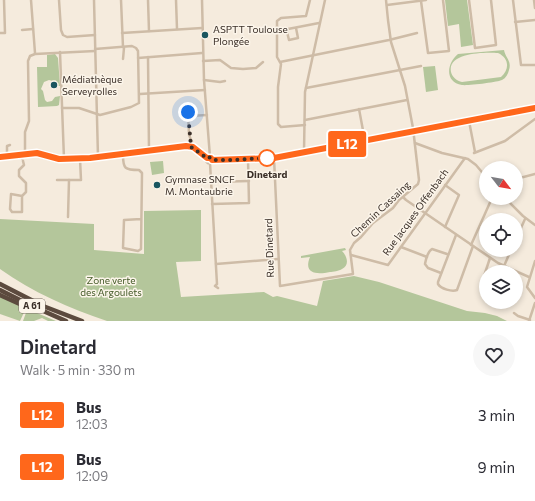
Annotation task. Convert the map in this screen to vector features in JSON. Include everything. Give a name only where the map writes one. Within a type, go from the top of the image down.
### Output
[{"type":"highway","points":[[0,280],[14,288],[15,292]]},
{"type":"highway","name":"A 61","points":[[0,284],[50,308],[82,321]]},
{"type":"highway","name":"A 61","points":[[0,290],[66,321]]},
{"type":"highway","points":[[0,295],[31,309],[61,319]]},
{"type":"street","points":[[0,33],[5,33],[2,9],[4,0]]},
{"type":"street","points":[[31,0],[35,54]]},
{"type":"street","points":[[59,0],[63,35],[67,37],[95,35]]},
{"type":"street","points":[[94,0],[98,158]]},
{"type":"street","points":[[121,0],[124,48],[123,59]]},
{"type":"street","points":[[148,0],[149,31]]},
{"type":"street","points":[[176,0],[177,29]]},
{"type":"street","points":[[202,0],[202,53],[212,182],[217,284]]},
{"type":"street","points":[[305,125],[281,127],[278,124],[280,62],[277,57],[277,20],[281,18],[305,17],[310,0]]},
{"type":"street","points":[[304,152],[306,88],[325,0]]},
{"type":"street","name":"Chemin Cassaing","points":[[350,255],[350,250],[354,243],[361,238],[373,223],[392,208],[419,182],[415,143],[408,100],[391,39],[386,0]]},
{"type":"street","points":[[387,5],[426,0]]},
{"type":"street","points":[[421,1],[428,53],[449,51],[443,0]]},
{"type":"street","points":[[469,0],[475,48],[496,45],[491,0]]},
{"type":"street","points":[[513,0],[521,65],[535,65]]},
{"type":"street","points":[[534,0],[535,8]]},
{"type":"street","points":[[515,22],[535,20]]},
{"type":"street","points":[[296,28],[298,38],[289,40],[287,30],[296,28],[319,24]]},
{"type":"street","points":[[122,33],[202,28]]},
{"type":"street","points":[[22,30],[33,29]]},
{"type":"street","points":[[280,62],[417,33]]},
{"type":"street","points":[[23,155],[25,132],[29,121],[28,61],[30,56],[35,54],[132,46],[136,48],[138,51],[140,94],[140,102],[137,105],[102,114],[79,108],[62,108]]},
{"type":"street","points":[[60,52],[64,159]]},
{"type":"street","points":[[138,58],[202,53]]},
{"type":"street","points":[[148,57],[149,151]]},
{"type":"street","points":[[203,61],[220,60],[231,68],[243,69],[256,68],[263,62]]},
{"type":"street","points":[[306,88],[421,66]]},
{"type":"street","points":[[204,80],[225,82]]},
{"type":"street","points":[[140,94],[205,90]]},
{"type":"street","points":[[305,120],[408,100]]},
{"type":"street","points":[[0,157],[37,153],[64,159],[98,158],[186,146],[191,147],[210,160],[274,158],[535,108]]},
{"type":"street","points":[[359,110],[365,141]]},
{"type":"street","points":[[188,112],[191,147]]},
{"type":"street","points":[[189,116],[207,115]]},
{"type":"street","points":[[469,121],[475,153],[505,141],[535,119]]},
{"type":"street","points":[[415,143],[442,153],[465,158],[479,169]]},
{"type":"street","points":[[7,156],[7,146],[10,145]]},
{"type":"street","points":[[123,155],[123,165],[125,168],[130,170],[139,170],[142,173],[141,249],[138,251],[123,248],[124,220],[141,220]]},
{"type":"street","name":"Rue Dinetard","points":[[274,158],[279,284],[281,287],[353,274],[350,255]]},
{"type":"street","name":"Rue Jacques Offenbach","points":[[350,255],[388,264],[465,158]]},
{"type":"street","points":[[57,180],[81,180],[80,159]]},
{"type":"street","points":[[212,204],[249,203],[248,159]]},
{"type":"street","points":[[22,196],[11,194],[10,209],[12,212],[22,212],[22,196],[26,192],[26,183],[19,176],[19,170],[24,165],[23,161]]},
{"type":"street","points":[[523,177],[535,174]]},
{"type":"street","points":[[68,217],[69,180]]},
{"type":"street","points":[[212,182],[249,181]]},
{"type":"street","points":[[445,184],[459,195],[445,227]]},
{"type":"street","points":[[403,197],[472,246],[502,265]]},
{"type":"street","points":[[456,234],[438,282],[439,286],[453,291],[457,290],[472,246],[489,205]]},
{"type":"street","points":[[512,205],[525,219],[535,225]]},
{"type":"street","points":[[523,223],[525,219]]},
{"type":"street","points":[[401,247],[427,257]]},
{"type":"street","points":[[441,273],[427,267],[425,264],[429,251],[432,249],[448,254]]},
{"type":"street","points":[[488,265],[490,258]]},
{"type":"street","points":[[216,264],[278,259]]},
{"type":"street","points":[[535,261],[527,287],[535,298]]},
{"type":"street","points":[[523,274],[529,277]]},
{"type":"street","points":[[514,312],[518,316],[529,320],[535,303]]},
{"type":"green space","points":[[445,0],[467,0],[473,45],[461,47],[459,24],[448,26]]},
{"type":"green space","points":[[504,50],[510,67],[506,77],[499,81],[462,85],[452,80],[449,72],[451,62],[458,54]],"holes":[[[477,53],[498,53],[502,55],[506,61],[507,67],[506,71],[501,77],[462,82],[458,81],[452,76],[451,65],[455,60],[461,57]]]},
{"type":"green space","points":[[55,54],[58,58],[60,86],[58,86],[56,82],[49,80],[44,82],[41,89],[47,102],[60,96],[59,105],[38,107],[37,67],[47,67],[47,55]]},
{"type":"green space","points":[[435,66],[438,90],[426,92],[423,67]]},
{"type":"green space","points":[[163,161],[164,173],[152,175],[150,162]]},
{"type":"green space","name":"Zone verte des Argoulets","points":[[201,210],[201,261],[176,262],[181,297],[264,292],[273,297],[277,296],[317,306],[323,281],[354,276],[379,282],[467,311],[497,316],[507,321],[107,321],[51,299],[0,269],[0,219],[94,224],[94,250],[144,254],[144,211]]},
{"type":"green space","points":[[345,248],[346,250],[342,251],[345,255],[347,263],[345,267],[336,271],[320,273],[312,272],[308,267],[310,257],[301,258],[301,256]]},
{"type":"green space","points":[[0,296],[26,308],[20,321],[0,314]]},
{"type":"green space","points":[[27,310],[56,321],[48,321],[42,318],[34,321],[23,321]]},
{"type":"tunnel","points":[[22,157],[23,161]]},
{"type":"bus line","name":"L12","points":[[0,157],[37,153],[59,159],[90,158],[186,146],[193,147],[212,160],[274,158],[535,108]]},
{"type":"place","name":"ASPTT Toulouse Plongée","points":[[205,35]]},
{"type":"place","name":"Médiathèque Serveyrolles","points":[[54,85]]},
{"type":"place","name":"Dinetard","points":[[267,158]]},
{"type":"place","name":"Gymnase SNCF M. Montaubrie","points":[[157,185]]},
{"type":"route","points":[[188,112],[189,135],[192,142],[191,147],[207,158],[209,157],[212,160],[226,161],[267,158]]}]
